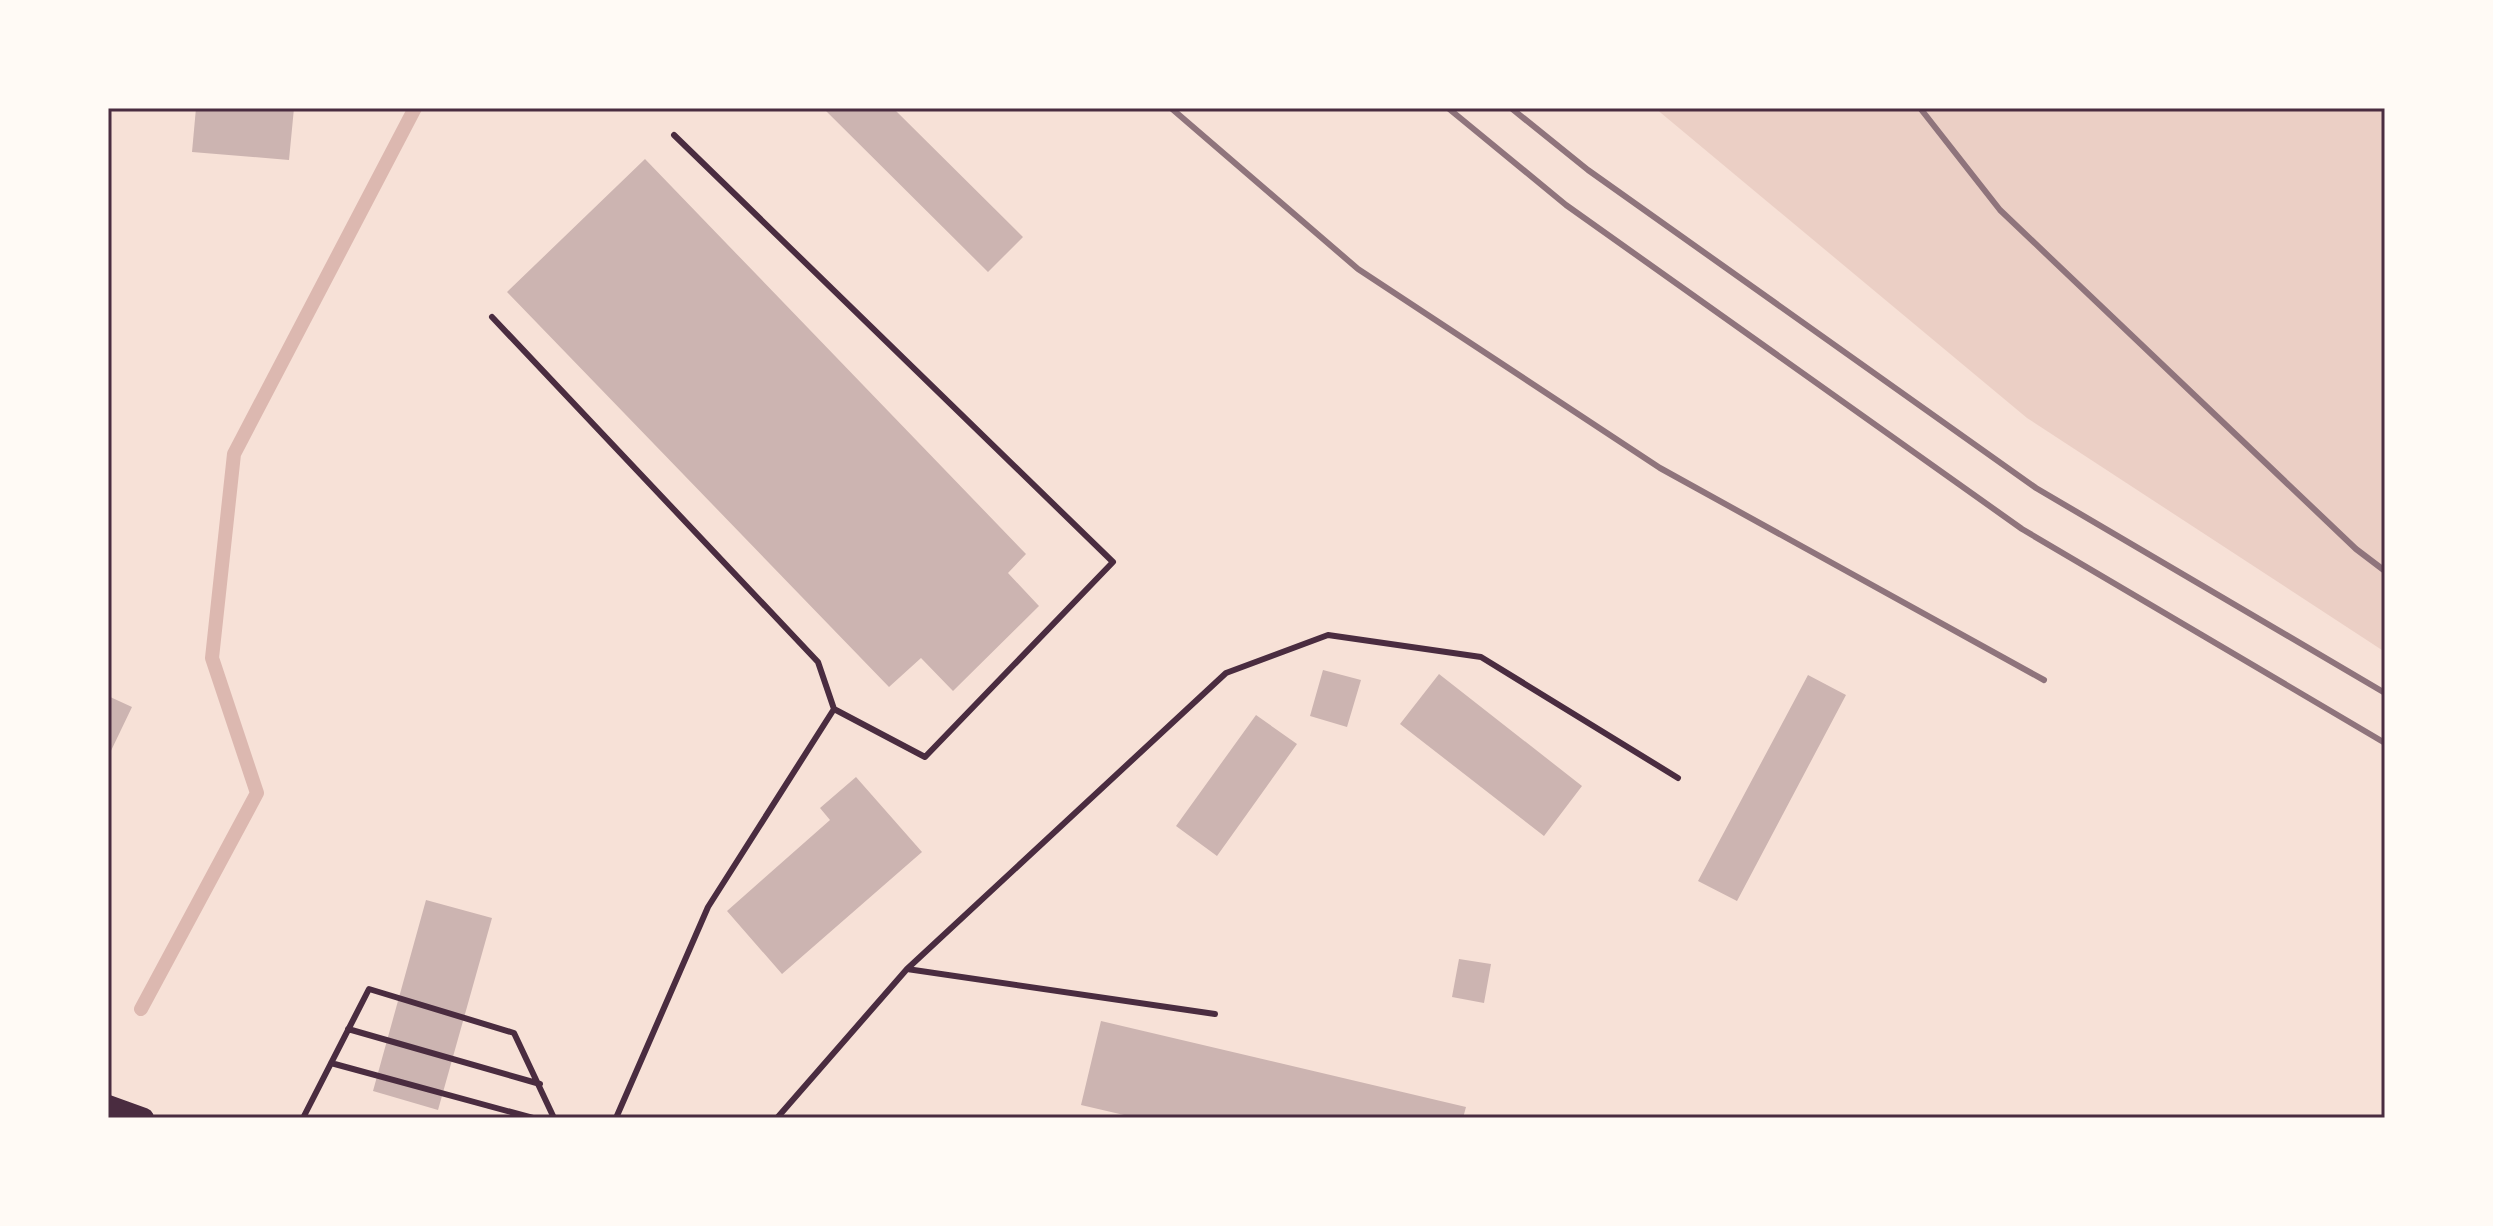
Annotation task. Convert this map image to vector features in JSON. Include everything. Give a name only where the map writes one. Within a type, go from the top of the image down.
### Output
[{"type":"main road","points":[[108,1105],[144,1118]]},
{"type":"lane","points":[[492,317],[818,662],[834,709],[925,757],[1113,562],[674,135]]},
{"type":"lane","points":[[777,1118],[907,969],[1226,673],[1328,635],[1481,657],[1678,778]]},
{"type":"lane","points":[[616,1118],[708,907],[834,709]]},
{"type":"lane","points":[[907,969],[1215,1014]]},
{"type":"lane","points":[[303,1118],[369,989],[514,1033],[554,1118]]},
{"type":"lane","points":[[348,1029],[540,1084]]},
{"type":"lane","points":[[331,1063],[533,1118]]},
{"type":"shaded area","points":[[1655,108],[2385,108],[2385,652],[2027,418]]},
{"type":"building","points":[[196,108],[294,108],[289,160],[192,152]]},
{"type":"building","points":[[823,108],[893,108],[1023,237],[988,272]]},
{"type":"building","points":[[645,159],[1026,554],[1008,573],[1039,606],[953,691],[921,658],[889,687],[507,292]]},
{"type":"building","points":[[1323,670],[1361,680],[1347,727],[1310,716]]},
{"type":"building","points":[[1439,674],[1582,786],[1544,836],[1400,724]]},
{"type":"building","points":[[1808,675],[1846,695],[1737,901],[1698,881]]},
{"type":"building","points":[[108,696],[132,707],[108,757]]},
{"type":"building","points":[[1256,715],[1297,744],[1217,856],[1176,826]]},
{"type":"building","points":[[856,777],[922,852],[782,974],[727,911],[830,820],[820,808]]},
{"type":"building","points":[[426,900],[492,918],[438,1110],[373,1091]]},
{"type":"building","points":[[1459,959],[1491,964],[1484,1003],[1452,997]]},
{"type":"building","points":[[1101,1021],[1466,1107],[1463,1118],[1137,1118],[1081,1105]]},
{"type":"waterway","points":[[141,1009],[257,793],[212,658],[234,454],[415,108]]},
{"type":"railway","points":[[1171,108],[1358,269],[1660,468],[2044,680]]},
{"type":"railway","points":[[1448,108],[1566,205],[2022,529],[2385,743]]},
{"type":"railway","points":[[1511,108],[1588,170],[2036,488],[2385,693]]},
{"type":"railway","points":[[1920,108],[2000,210],[2356,549],[2385,571]]}]
